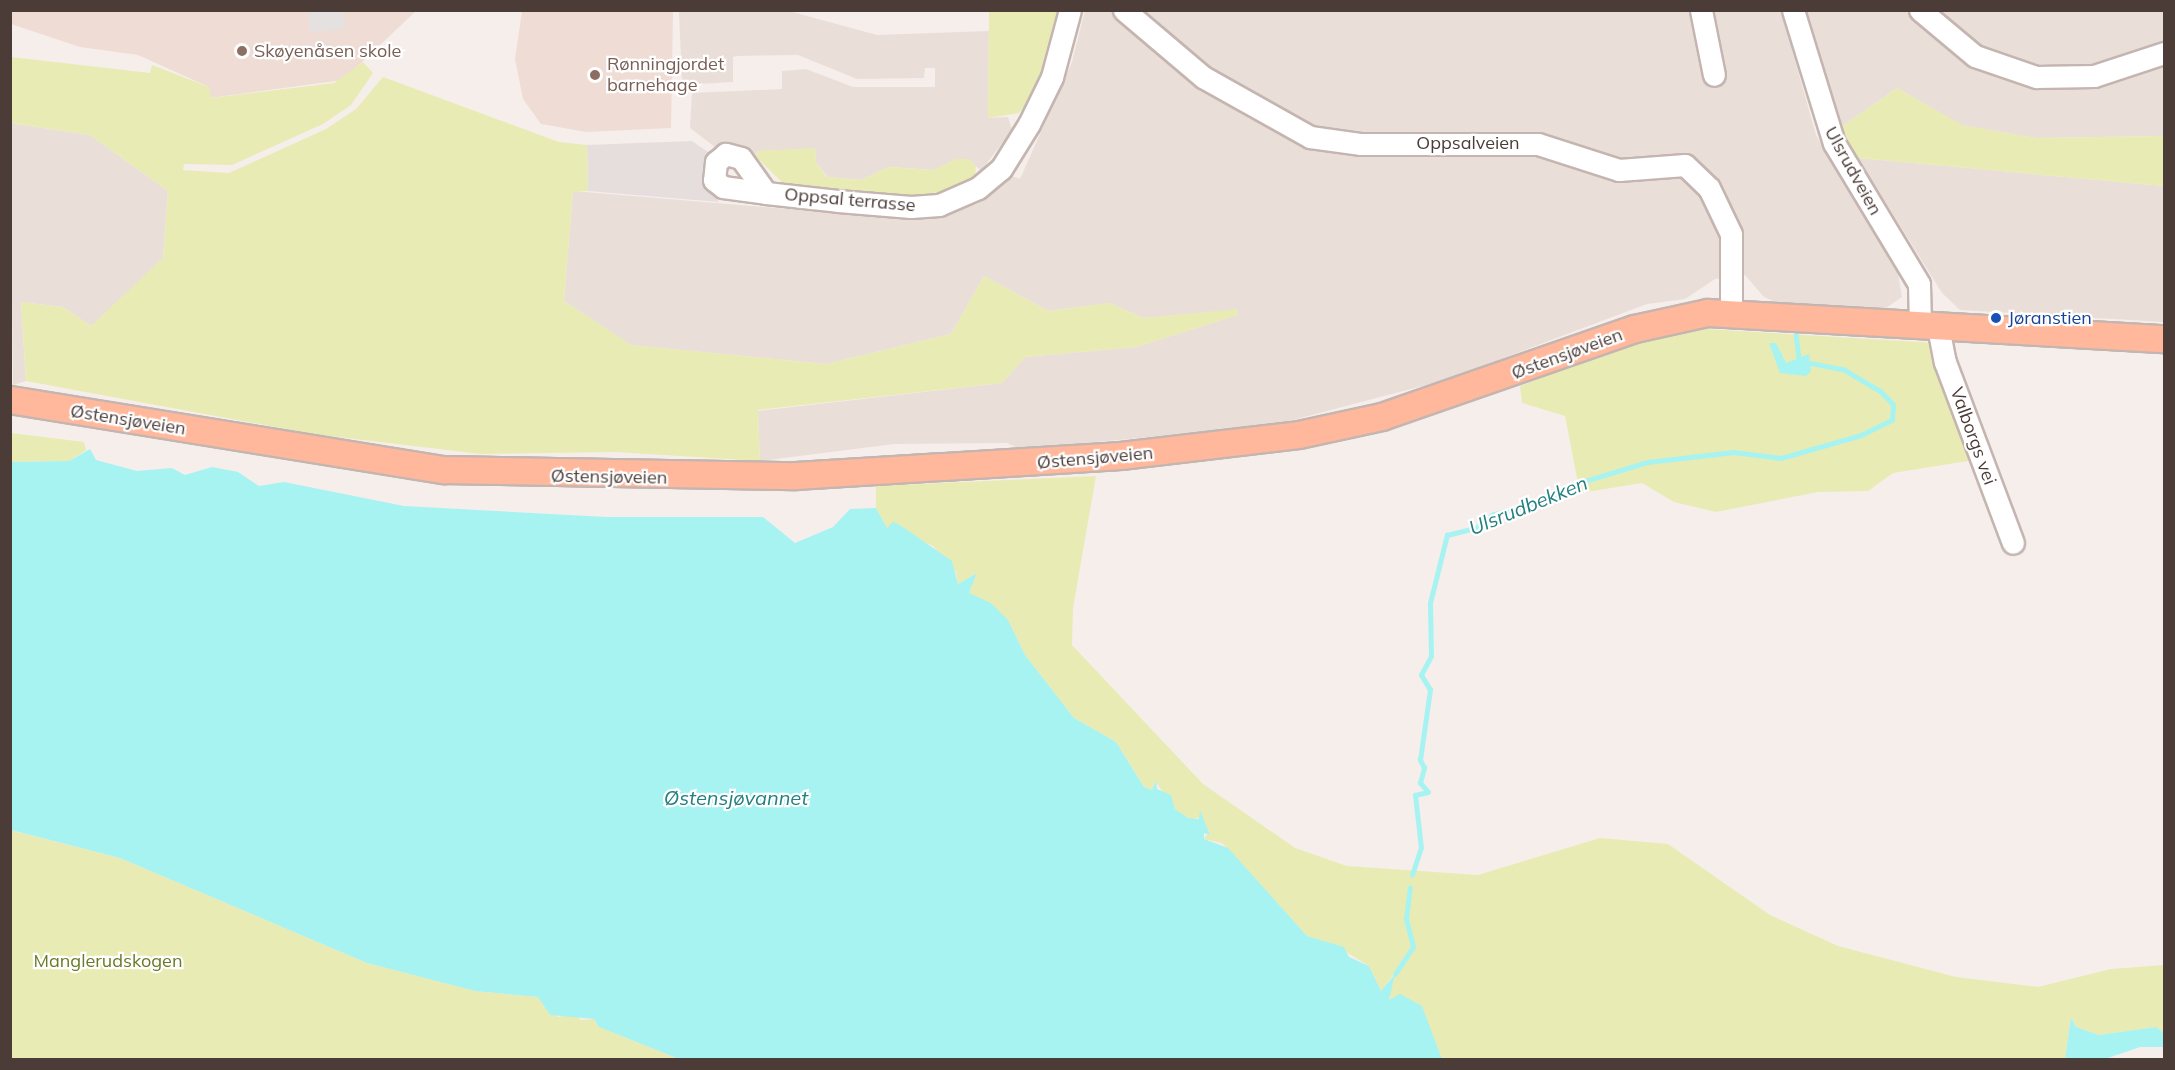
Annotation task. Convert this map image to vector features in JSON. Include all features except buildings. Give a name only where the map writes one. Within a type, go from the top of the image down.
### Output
[{"type":"main road","name":"Østensjøveien","points":[[10,400],[444,470],[644,478],[880,473],[1121,456],[1299,435],[1382,417],[1668,319],[1731,312],[2164,339]]},
{"type":"street","name":"Oppsal terrasse","points":[[766,193],[911,207],[939,204],[978,188],[1001,169],[1029,124],[1052,77],[1070,10]]},
{"type":"street","name":"Oppsalveien","points":[[1124,10],[1210,81],[1310,137],[1360,144],[1538,144],[1619,170],[1685,165],[1709,188],[1731,234],[1731,312]]},
{"type":"street","points":[[1701,10],[1714,75]]},
{"type":"street","name":"Ulsrudveien","points":[[1793,10],[1834,143],[1919,284],[1929,326]]},
{"type":"street","points":[[1920,10],[1975,56],[2036,77],[2094,76],[2164,53]]},
{"type":"street","name":"Valborgs vei","points":[[1929,326],[1946,362],[2013,543]]},
{"type":"shaded area","name":"Skøyenåsen skole","points":[[11,10],[416,11],[343,80],[210,98],[209,87],[138,55],[80,47],[11,24]]},
{"type":"shaded area","points":[[1085,10],[1781,11],[1816,135],[1898,273],[1902,297],[1883,310],[1782,305],[1764,297],[1745,275],[1715,279],[1685,299],[1647,304],[1445,380],[1270,426],[1020,449],[1007,443],[894,444],[760,461],[758,411],[1002,383],[1025,357],[1136,347],[1237,315],[1238,310],[1144,318],[1109,303],[1048,311],[984,276],[951,334],[826,364],[630,345],[564,301],[573,191],[908,219],[977,204],[1011,176],[1020,179],[1072,62]]},
{"type":"shaded area","points":[[308,11],[343,11],[345,29],[310,32]]},
{"type":"shaded area","name":"Rønningjordet barnehage","points":[[522,11],[673,11],[671,128],[586,132],[541,124],[523,99],[515,59]]},
{"type":"shaded area","points":[[679,11],[789,11],[877,35],[989,31],[988,118],[1008,117],[1012,130],[981,171],[969,159],[933,170],[889,167],[861,180],[828,177],[816,163],[815,149],[758,151],[753,157],[735,146],[715,147],[690,128],[692,93],[782,89],[782,71],[806,69],[853,87],[935,87],[935,68],[925,68],[924,78],[857,79],[798,55],[737,56],[733,57],[733,82],[682,85]]},
{"type":"shaded area","points":[[1805,11],[2164,11],[2164,136],[2036,138],[1961,125],[1897,88],[1840,128]]},
{"type":"shaded area","points":[[10,123],[90,135],[168,191],[163,258],[145,288],[91,326],[63,307],[21,302],[26,381],[13,385]]},
{"type":"shaded area","points":[[692,141],[708,152],[703,181],[719,202],[588,191],[587,145]]},
{"type":"shaded area","points":[[1858,158],[2164,186],[2164,322],[1960,310],[1942,293]]},
{"type":"green space","points":[[1059,11],[1058,35],[1035,92],[1019,113],[988,118],[989,12]]},
{"type":"green space","points":[[11,57],[150,73],[152,65],[209,87],[211,98],[334,83],[363,62],[373,73],[351,105],[323,124],[232,165],[184,164],[183,170],[229,173],[326,129],[356,109],[383,77],[559,142],[587,145],[588,191],[573,192],[564,301],[631,345],[826,364],[951,334],[984,276],[1048,311],[1109,303],[1144,318],[1238,309],[1238,315],[1136,347],[1025,357],[1002,383],[758,410],[760,461],[616,452],[481,454],[313,434],[26,381],[21,302],[63,307],[91,326],[163,258],[168,191],[90,135],[11,123]]},
{"type":"green space","points":[[1897,88],[1962,125],[2036,138],[2164,136],[2164,186],[1858,158],[1840,128]]},
{"type":"green space","points":[[815,148],[816,163],[827,177],[861,180],[889,167],[933,170],[956,159],[969,159],[976,166],[975,176],[950,190],[905,198],[786,186],[755,156],[758,151]]},
{"type":"green space","points":[[1673,327],[1936,343],[1980,459],[1893,473],[1868,491],[1818,492],[1716,512],[1674,502],[1642,483],[1580,493],[1565,416],[1522,403],[1520,386]]},
{"type":"green space","points":[[11,433],[84,442],[86,450],[69,461],[11,462]]},
{"type":"green space","points":[[1096,476],[1073,608],[1072,645],[1203,784],[1295,848],[1347,866],[1478,875],[1600,838],[1668,844],[1770,915],[1838,946],[1956,977],[2038,987],[2111,969],[2164,965],[2164,1033],[2156,1027],[2099,1035],[2076,1027],[2071,1017],[2065,1060],[1442,1059],[1415,1002],[1397,996],[1389,1000],[1394,974],[1381,991],[1369,966],[1333,944],[1307,936],[1222,843],[1204,839],[1209,832],[1199,818],[1188,819],[1175,809],[1155,781],[1152,790],[1144,787],[1116,742],[1074,718],[1025,655],[1008,620],[969,593],[977,573],[958,584],[956,572],[933,546],[912,537],[900,525],[887,528],[876,508],[876,486]]},
{"type":"green space","name":"Manglerudskogen","points":[[10,830],[120,858],[367,963],[475,991],[538,997],[558,1017],[574,1013],[581,1020],[594,1019],[599,1027],[679,1059],[11,1059]]},
{"type":"water","points":[[1769,343],[1776,343],[1786,363],[1809,354],[1811,371],[1806,376],[1780,373]]},
{"type":"water","name":"Østensjøvannet","points":[[90,449],[96,460],[137,471],[172,468],[185,475],[212,467],[238,472],[259,486],[284,482],[404,506],[607,517],[763,517],[795,543],[833,527],[850,509],[876,508],[887,528],[893,522],[900,525],[952,561],[958,584],[977,573],[969,593],[991,603],[1008,620],[1025,655],[1074,718],[1116,742],[1144,787],[1152,790],[1156,780],[1157,789],[1171,795],[1175,809],[1188,818],[1199,819],[1200,810],[1210,835],[1204,833],[1204,839],[1228,848],[1307,936],[1344,947],[1349,957],[1369,966],[1381,991],[1395,974],[1389,1000],[1400,994],[1422,1006],[1442,1059],[679,1059],[599,1027],[594,1019],[550,1015],[538,997],[475,991],[367,963],[120,858],[11,830],[11,462],[69,461]]},
{"type":"water","points":[[2071,1017],[2076,1027],[2099,1035],[2156,1027],[2164,1033],[2164,1047],[2140,1047],[2105,1059],[2065,1059]]},
{"type":"waterway","name":"Ulsrudbekken","points":[[1796,334],[1799,359]]},
{"type":"waterway","name":"Ulsrudbekken","points":[[1412,875],[1421,848],[1415,795],[1428,792],[1420,783],[1424,768],[1420,760],[1430,690],[1421,675],[1431,656],[1430,603],[1447,535],[1476,528],[1492,515],[1558,495],[1565,487],[1648,462],[1733,452],[1781,458],[1861,435],[1892,420],[1893,405],[1881,392],[1844,370],[1812,364]]},
{"type":"waterway","name":"Ulsrudbekken","points":[[1395,974],[1413,947],[1406,919],[1410,888]]},
{"type":"place","name":"Skøyenåsen skole","points":[[242,51]]},
{"type":"place","name":"Rønningjordet barnehage","points":[[595,75]]},
{"type":"place","name":"Jøranstien","points":[[1996,318]]}]
